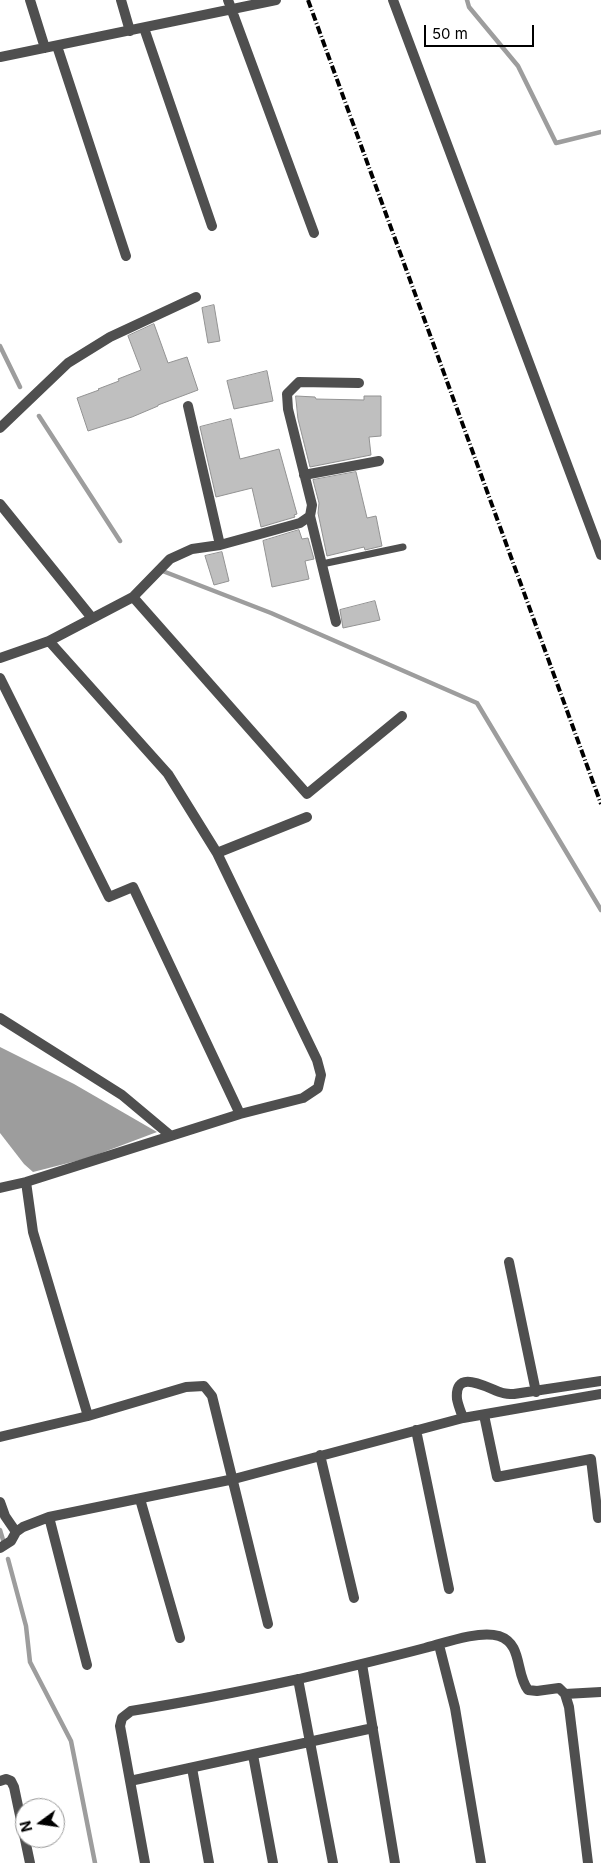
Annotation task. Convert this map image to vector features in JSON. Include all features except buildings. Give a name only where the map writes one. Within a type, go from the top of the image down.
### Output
[{"type":"street","points":[[30,0],[45,48]]},
{"type":"street","points":[[121,0],[130,31]]},
{"type":"street","points":[[0,57],[144,28],[229,5],[276,0]]},
{"type":"street","points":[[393,0],[601,555]]},
{"type":"street","points":[[229,5],[314,233]]},
{"type":"street","points":[[144,28],[212,226]]},
{"type":"street","points":[[56,46],[126,256]]},
{"type":"street","points":[[0,428],[68,363],[110,337],[196,298]]},
{"type":"street","points":[[336,622],[310,516],[312,505],[288,409],[287,394],[299,382],[358,383]]},
{"type":"street","points":[[188,406],[220,545]]},
{"type":"street","points":[[304,475],[379,462]]},
{"type":"street","points":[[0,504],[92,618]]},
{"type":"street","points":[[0,658],[48,641],[133,597],[170,559],[192,549],[220,545],[300,523],[310,516]]},
{"type":"street","points":[[133,597],[307,794],[402,716]]},
{"type":"street","points":[[0,1188],[26,1182],[240,1114],[302,1098],[318,1088],[321,1075],[317,1060],[217,853],[168,774],[48,641]]},
{"type":"street","points":[[0,678],[110,897],[133,887],[240,1114]]},
{"type":"street","points":[[217,853],[307,817]]},
{"type":"street","points":[[0,1018],[122,1095],[171,1136]]},
{"type":"street","points":[[26,1182],[33,1232],[88,1416]]},
{"type":"street","points":[[509,1262],[536,1392]]},
{"type":"street","points":[[463,1418],[457,1399],[458,1389],[463,1384],[472,1381],[502,1393],[514,1394],[601,1381]]},
{"type":"street","points":[[0,1437],[88,1416],[186,1387],[204,1386],[212,1396],[234,1478],[268,1624]]},
{"type":"street","points":[[0,1548],[11,1541],[16,1532],[23,1527],[50,1517],[234,1478],[463,1418],[601,1394]]},
{"type":"street","points":[[484,1415],[497,1477],[591,1459],[598,1518],[601,1517]]},
{"type":"street","points":[[416,1430],[449,1589]]},
{"type":"street","points":[[320,1455],[354,1598]]},
{"type":"street","points":[[140,1499],[180,1638]]},
{"type":"street","points":[[0,1502],[5,1516],[16,1532]]},
{"type":"street","points":[[50,1517],[87,1665]]},
{"type":"street","points":[[144,1863],[120,1726],[122,1718],[131,1712],[298,1679],[487,1634],[500,1636],[512,1644],[516,1652],[523,1684],[528,1690],[537,1691],[559,1688],[565,1694],[569,1707],[588,1863]]},
{"type":"street","points":[[439,1645],[455,1708],[481,1863]]},
{"type":"street","points":[[362,1664],[395,1863]]},
{"type":"street","points":[[298,1679],[333,1863]]},
{"type":"street","points":[[565,1694],[601,1692]]},
{"type":"street","points":[[130,1780],[373,1728]]},
{"type":"street","points":[[253,1755],[272,1863]]},
{"type":"street","points":[[192,1768],[209,1863]]},
{"type":"street","points":[[0,1780],[6,1779],[11,1781],[14,1787],[30,1863]]},
{"type":"lane","points":[[322,564],[403,547]]},
{"type":"shaded area","points":[[0,1047],[74,1084],[157,1132],[88,1158],[33,1172],[24,1164],[0,1133]]},
{"type":"waterway","points":[[467,0],[469,7],[518,66],[556,143],[601,132]]},
{"type":"waterway","points":[[0,346],[20,387]]},
{"type":"waterway","points":[[39,416],[120,541]]},
{"type":"waterway","points":[[160,570],[271,613],[477,703],[601,910]]},
{"type":"waterway","points":[[0,1530],[3,1540]]},
{"type":"waterway","points":[[8,1559],[26,1626],[30,1662],[71,1741],[95,1863]]},
{"type":"railway","points":[[308,0],[601,804]]}]
